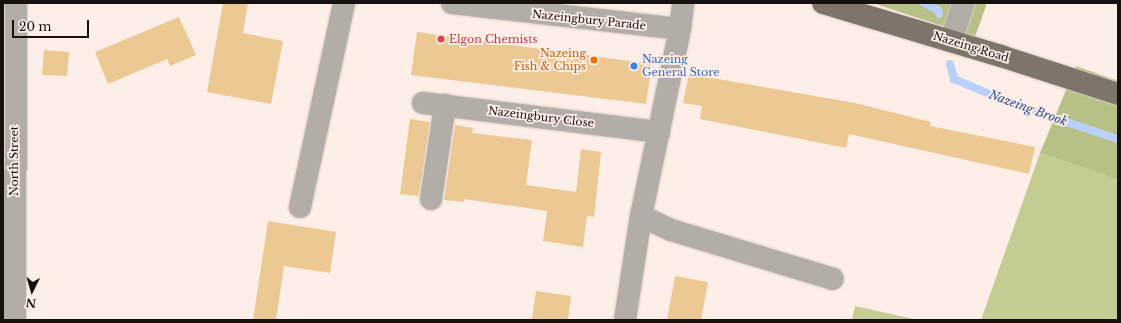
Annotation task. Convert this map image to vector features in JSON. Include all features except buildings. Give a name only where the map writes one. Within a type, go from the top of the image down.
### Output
[{"type":"main road","name":"Nazeing Road","points":[[823,3],[951,41],[1118,94]]},
{"type":"street","name":"North Street","points":[[15,320],[16,3]]},
{"type":"street","points":[[300,207],[344,3]]},
{"type":"street","name":"Nazeingbury Parade","points":[[452,3],[680,29]]},
{"type":"street","points":[[625,320],[640,216],[680,29],[683,3]]},
{"type":"street","points":[[951,41],[963,3]]},
{"type":"street","name":"Nazeingbury Close","points":[[423,103],[659,132]]},
{"type":"street","points":[[432,199],[445,105]]},
{"type":"street","points":[[640,216],[671,230],[833,280]]},
{"type":"green space","points":[[873,3],[987,3],[975,37]]},
{"type":"green space","points":[[1076,66],[1118,81],[1118,180],[1040,153]]},
{"type":"green space","points":[[1040,153],[1118,180],[1118,320],[981,320]]},
{"type":"green space","points":[[855,306],[918,320],[852,320]]},
{"type":"waterway","name":"Nazeing Brook","points":[[924,3],[938,10],[939,14]]},
{"type":"waterway","name":"Nazeing Brook","points":[[950,64],[954,79],[1018,106],[1118,139]]},
{"type":"place","name":"Elgon Chemists","points":[[441,39]]},
{"type":"place","name":"Nazeing Fish & Chips","points":[[594,60]]},
{"type":"place","name":"Nazeing General Store","points":[[634,66]]}]
